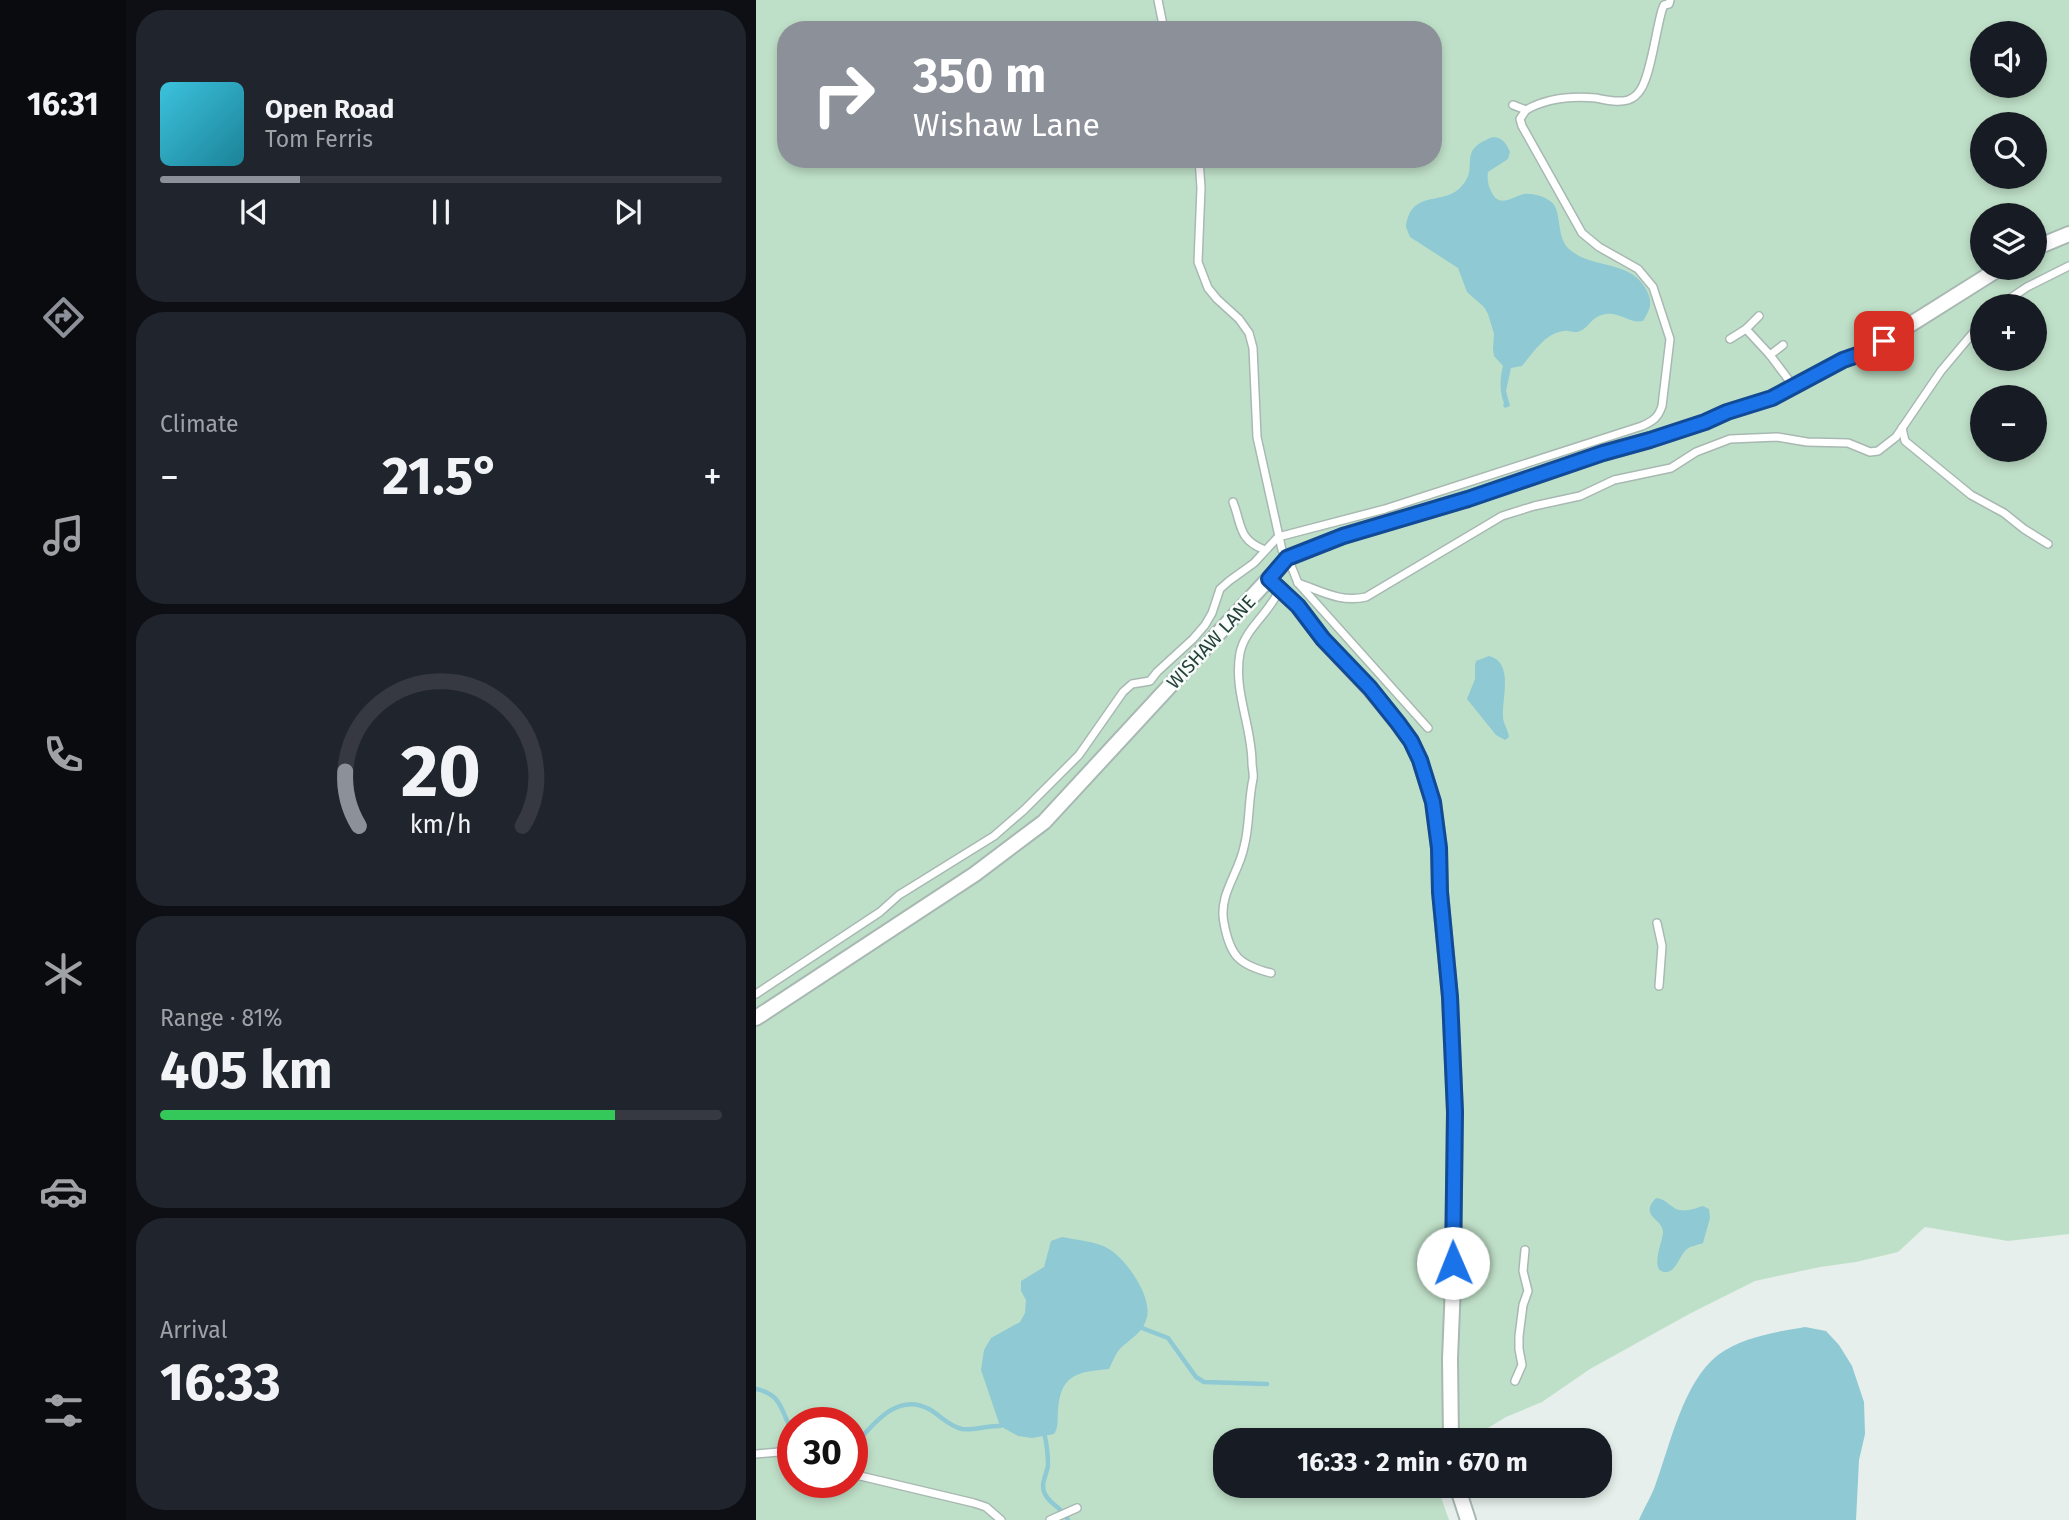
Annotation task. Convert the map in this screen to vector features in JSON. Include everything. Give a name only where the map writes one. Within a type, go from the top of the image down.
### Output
[{"type":"street","points":[[2047,243],[2069,234]]},
{"type":"street","name":"WISHAW LANE","points":[[756,1018],[975,874],[1044,822],[1287,558],[1352,533],[1468,499],[1772,398],[1875,346],[1981,280]]},
{"type":"street","points":[[1269,579],[1298,606],[1323,639],[1370,688],[1398,723],[1420,760],[1433,802],[1448,972],[1455,1112],[1451,1428]]},
{"type":"street","points":[[1461,1498],[1468,1520]]},
{"type":"lane","points":[[1158,0],[1162,21]]},
{"type":"lane","points":[[1520,119],[1526,110],[1542,102],[1565,98],[1616,101],[1635,97],[1644,82],[1666,2]]},
{"type":"lane","points":[[756,995],[880,912],[899,895],[994,836],[1024,810],[1079,755],[1124,692],[1132,684],[1150,681],[1193,639],[1212,613],[1220,589],[1254,563],[1278,537],[1385,509],[1642,426],[1659,415],[1670,339],[1653,287],[1638,269],[1599,247],[1582,233],[1542,164],[1513,105],[1526,110]]},
{"type":"lane","points":[[1200,168],[1198,262],[1209,288],[1249,333],[1253,348],[1257,437],[1282,550],[1298,583],[1428,728]]},
{"type":"lane","points":[[2016,294],[2069,266]]},
{"type":"lane","points":[[1730,339],[1746,330],[1759,316]]},
{"type":"lane","points":[[1746,330],[1770,355],[1794,387]]},
{"type":"lane","points":[[1298,583],[1341,599],[1366,597],[1502,516],[1580,496],[1614,480],[1671,468],[1696,452],[1730,439],[1762,436],[1807,442],[1837,442],[1848,443],[1870,452],[1878,451],[1896,437],[1941,371],[1970,336]]},
{"type":"lane","points":[[1770,355],[1783,345]]},
{"type":"lane","points":[[1902,428],[1905,441],[1971,495],[2004,513],[2048,544]]},
{"type":"lane","points":[[1233,502],[1247,541],[1265,550]]},
{"type":"lane","points":[[1271,973],[1247,965],[1232,953],[1223,920],[1228,886],[1244,848],[1253,778],[1252,752],[1239,684],[1240,653],[1246,637],[1269,608],[1279,590]]},
{"type":"lane","points":[[1657,923],[1662,946],[1659,986]]},
{"type":"lane","points":[[1516,1381],[1522,1365],[1519,1336],[1523,1305],[1528,1291],[1522,1271],[1525,1250]]},
{"type":"lane","points":[[756,1454],[777,1451]]},
{"type":"lane","points":[[868,1478],[974,1503],[986,1507],[1001,1520]]},
{"type":"lane","points":[[1051,1520],[1077,1508]]},
{"type":"green space","points":[[756,0],[2069,0],[2069,1234],[2008,1241],[1925,1227],[1898,1252],[1755,1281],[1590,1369],[1542,1402],[1488,1428],[1213,1428],[1213,1498],[1441,1498],[1449,1520],[756,1520]]},
{"type":"water","points":[[1493,137],[1504,142],[1510,152],[1508,159],[1488,172],[1489,185],[1495,197],[1502,201],[1527,194],[1547,199],[1554,205],[1562,237],[1569,249],[1578,256],[1632,274],[1647,291],[1650,303],[1643,321],[1606,314],[1597,317],[1580,331],[1551,335],[1522,366],[1511,368],[1506,391],[1510,406],[1505,408],[1501,389],[1503,366],[1494,356],[1494,334],[1488,314],[1467,292],[1458,268],[1410,237],[1406,227],[1414,207],[1460,188],[1469,173],[1474,148]]},
{"type":"water","points":[[1489,656],[1502,665],[1504,673],[1503,719],[1509,737],[1505,740],[1496,735],[1467,699],[1475,679],[1476,661]]},
{"type":"water","points":[[1656,1198],[1680,1210],[1703,1206],[1709,1209],[1710,1218],[1703,1243],[1687,1249],[1675,1267],[1668,1272],[1660,1270],[1657,1260],[1663,1231],[1650,1213],[1651,1204]]},
{"type":"water","points":[[1062,1237],[1098,1244],[1116,1254],[1130,1269],[1142,1289],[1148,1308],[1147,1317],[1139,1332],[1119,1350],[1109,1369],[1079,1374],[1066,1383],[1059,1400],[1054,1434],[1032,1438],[1018,1436],[1000,1426],[981,1370],[984,1350],[991,1338],[1020,1322],[1025,1313],[1026,1300],[1021,1291],[1021,1281],[1044,1267],[1051,1241]]},
{"type":"water","points":[[1805,1327],[1826,1331],[1839,1345],[1852,1366],[1864,1402],[1865,1434],[1859,1460],[1856,1520],[1639,1520],[1655,1486],[1679,1416],[1706,1367],[1718,1355],[1738,1344],[1760,1336]]},
{"type":"waterway","points":[[1142,1328],[1168,1338],[1196,1377],[1204,1382],[1267,1384]]},
{"type":"waterway","points":[[756,1389],[772,1395],[781,1407]]},
{"type":"waterway","points":[[868,1430],[885,1414],[906,1405],[929,1409],[957,1428],[1000,1426]]},
{"type":"waterway","points":[[1045,1437],[1048,1466],[1044,1491],[1047,1498],[1068,1520]]},
{"type":"route","points":[[1453,1263],[1455,1112],[1450,997],[1440,892],[1441,869],[1433,802],[1420,760],[1398,723],[1370,688],[1323,639],[1298,606],[1269,579],[1287,558],[1343,536],[1468,499],[1772,398],[1884,341]]}]
